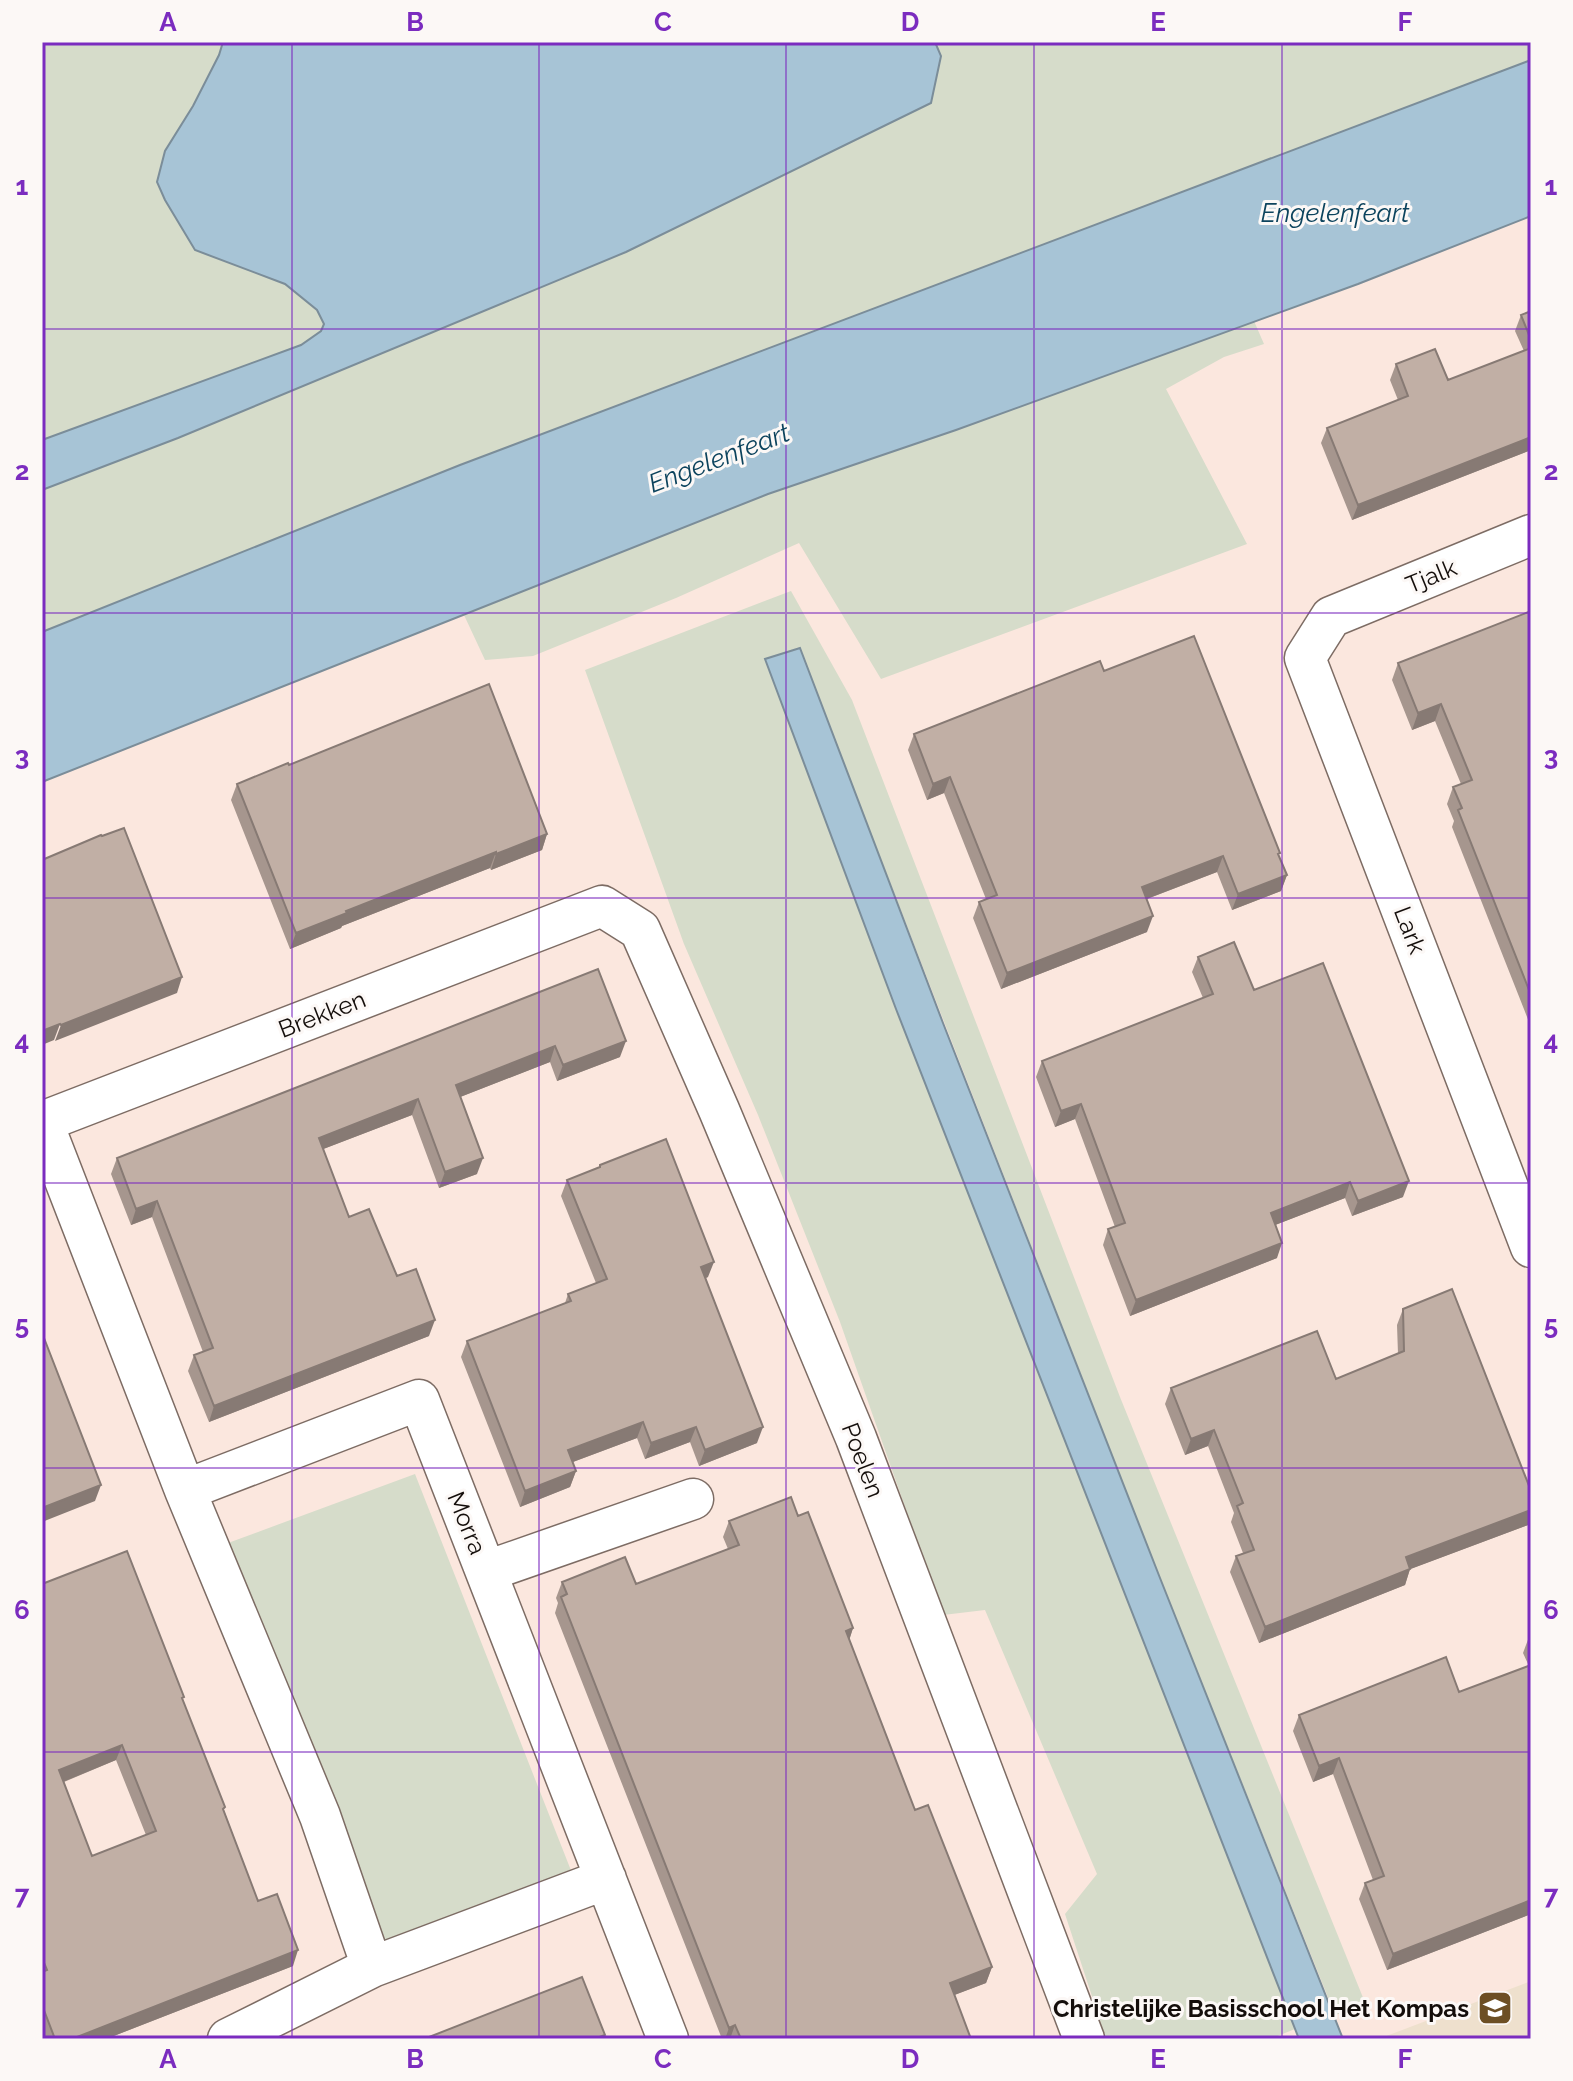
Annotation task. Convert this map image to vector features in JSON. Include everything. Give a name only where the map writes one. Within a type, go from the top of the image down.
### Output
[{"type":"street","name":"Tjalk","points":[[1331,617],[1531,535]]},
{"type":"street","name":"Lark","points":[[1331,617],[1305,658],[1531,1247]]},
{"type":"street","name":"Brekken","points":[[42,1122],[602,906]]},
{"type":"street","name":"Poelen","points":[[602,906],[640,930],[719,1110],[856,1438],[1084,2039]]},
{"type":"street","points":[[42,1122],[185,1490],[320,1816],[372,1967]]},
{"type":"street","name":"Morra","points":[[185,1490],[419,1400],[668,2039]]},
{"type":"street","points":[[487,1571],[693,1499]]},
{"type":"street","points":[[228,2039],[372,1967],[606,1879]]},
{"type":"shaded area","name":"Christelijke Basisschool Het Kompas","points":[[1531,1981],[1531,2039],[1379,2039],[1389,2035]]},
{"type":"green space","points":[[42,42],[223,42],[193,106],[165,151],[157,182],[195,250],[285,284],[317,310],[324,323],[321,331],[301,345],[42,440]]},
{"type":"green space","points":[[935,42],[1531,42],[1531,60],[460,465],[42,632],[42,490],[178,438],[941,56]]},
{"type":"green space","points":[[1254,321],[1264,344],[1224,357],[1166,389],[1247,544],[881,679],[799,543],[676,598],[533,656],[485,660],[464,615],[768,494],[956,430]]},
{"type":"green space","points":[[791,591],[852,700],[1120,1397],[1366,2005],[1335,2015],[1160,1578],[799,648],[765,660],[896,1009],[1295,2029],[1270,2039],[1106,2039],[1065,1914],[1097,1874],[985,1610],[943,1615],[840,1322],[758,1115],[684,944],[585,670]]},
{"type":"green space","points":[[415,1474],[572,1873],[381,1942],[228,1543]]},
{"type":"water","points":[[223,42],[935,42],[941,56],[931,103],[626,252],[178,438],[42,490],[42,440],[301,345],[321,331],[324,324],[317,310],[285,284],[195,250],[157,182],[165,151],[193,106]]},
{"type":"water","name":"Engelenfeart","points":[[1531,60],[1531,216],[1358,284],[956,430],[768,494],[42,782],[42,632],[460,465]]},
{"type":"water","points":[[800,648],[943,1023],[1343,2039],[1299,2039],[896,1009],[765,659]]},
{"type":"building","points":[[1531,311],[1531,340],[1521,315]]},
{"type":"building","points":[[1531,348],[1531,437],[1358,505],[1327,428],[1408,396],[1396,364],[1435,349],[1448,380]]},
{"type":"building","points":[[1531,611],[1531,995],[1458,810],[1462,808],[1453,787],[1472,780],[1441,704],[1418,713],[1398,663]]},
{"type":"building","points":[[1194,636],[1287,875],[1238,894],[1223,856],[1142,887],[1153,916],[1007,973],[979,902],[997,895],[950,777],[933,784],[914,734],[1100,661],[1104,671]]},
{"type":"building","points":[[489,684],[547,834],[296,933],[237,784]]},
{"type":"building","points":[[124,828],[182,977],[42,1031],[42,860]]},
{"type":"building","points":[[1234,942],[1254,990],[1323,963],[1409,1181],[1358,1201],[1350,1182],[1271,1213],[1282,1243],[1136,1300],[1108,1229],[1125,1223],[1081,1104],[1061,1111],[1042,1061],[1213,994],[1198,957]]},
{"type":"building","points":[[598,969],[626,1041],[563,1065],[555,1046],[456,1085],[483,1158],[445,1172],[418,1099],[319,1138],[349,1217],[369,1209],[397,1276],[416,1269],[435,1320],[214,1406],[194,1355],[213,1348],[157,1201],[136,1209],[117,1158]]},
{"type":"building","points":[[666,1139],[714,1262],[701,1267],[763,1427],[705,1450],[696,1427],[651,1443],[643,1422],[568,1450],[576,1471],[525,1491],[467,1341],[571,1301],[568,1294],[607,1279],[567,1180]]},
{"type":"building","points":[[1452,1289],[1531,1491],[1531,1510],[1406,1557],[1410,1569],[1265,1627],[1236,1556],[1254,1550],[1237,1506],[1243,1503],[1214,1430],[1191,1439],[1171,1388],[1317,1331],[1336,1379],[1404,1351],[1403,1309]]},
{"type":"building","points":[[42,1339],[101,1485],[42,1508]]},
{"type":"building","points":[[791,1497],[798,1516],[808,1512],[853,1628],[846,1631],[915,1810],[928,1805],[992,1967],[950,1983],[971,2039],[741,2039],[735,2025],[729,2028],[561,1597],[567,1594],[562,1582],[625,1557],[636,1584],[739,1545],[729,1521]]},
{"type":"building","points":[[127,1551],[258,1901],[277,1894],[298,1950],[72,2039],[55,2039],[42,2005],[42,1972],[47,1970],[42,1958],[42,1584]],"holes":[[[122,1745],[156,1831],[92,1856],[59,1770]]]},
{"type":"building","points":[[1446,1657],[1459,1692],[1531,1665],[1531,1900],[1393,1954],[1365,1883],[1384,1876],[1339,1758],[1319,1766],[1299,1715]]},
{"type":"building","points":[[582,1977],[605,2035],[594,2039],[424,2039]]},
{"type":"place","name":"Christelijke Basisschool Het Kompas","points":[[1495,2008]]}]
